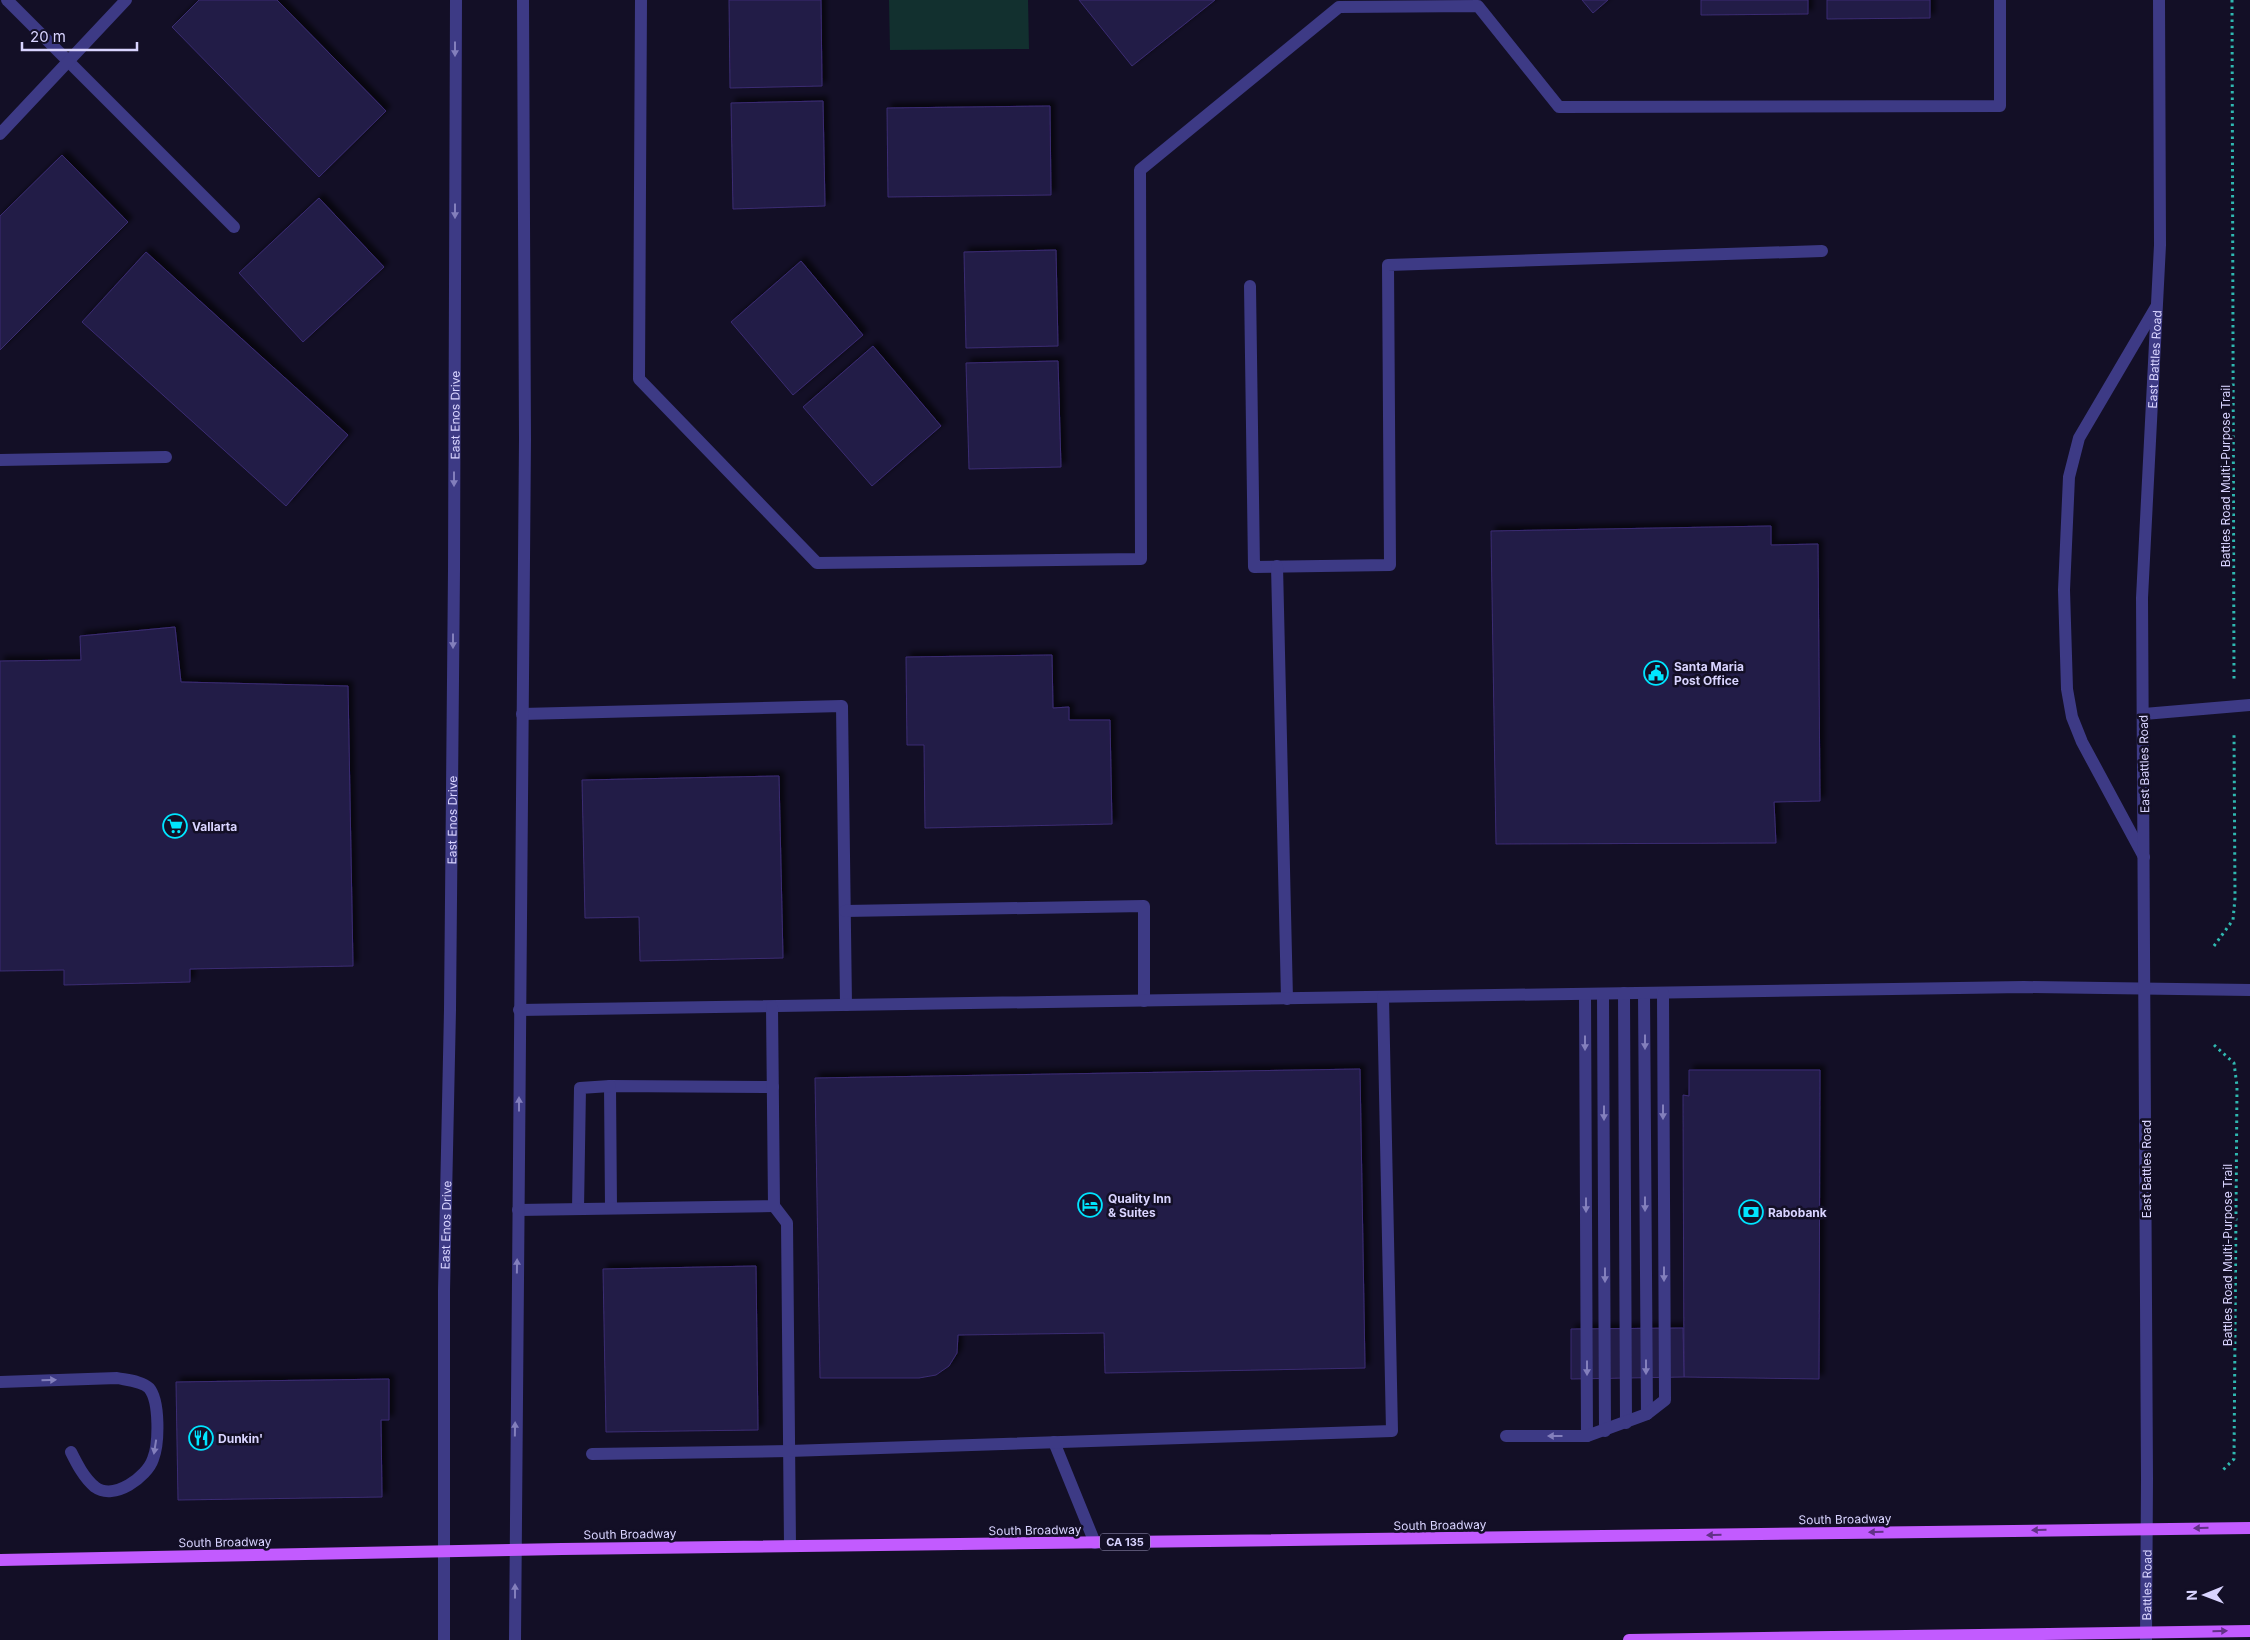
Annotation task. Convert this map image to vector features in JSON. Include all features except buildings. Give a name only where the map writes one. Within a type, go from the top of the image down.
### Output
[{"type":"main road","name":"South Broadway","points":[[0,1560],[790,1546],[2250,1528]]},
{"type":"main road","points":[[1629,1640],[2146,1636],[2250,1631]]},
{"type":"street","points":[[7,0],[234,227]]},
{"type":"street","points":[[0,134],[126,0]]},
{"type":"street","name":"East Enos Drive","points":[[444,1640],[444,1291],[450,1020],[456,0]]},
{"type":"street","points":[[515,1640],[525,439],[523,0]]},
{"type":"street","points":[[641,0],[639,379],[817,563],[1141,559],[1140,170],[1339,7],[1478,6],[1559,107],[2000,106],[2000,0]]},
{"type":"street","name":"East Battles Road","points":[[2147,1529],[2145,859],[2142,598],[2160,245],[2158,0]]},
{"type":"street","points":[[1250,286],[1254,567],[1390,565],[1388,265],[1822,250]]},
{"type":"street","points":[[2145,859],[2082,742],[2072,717],[2067,689],[2064,590],[2069,477],[2080,438],[2158,304]]},
{"type":"street","points":[[0,460],[166,456]]},
{"type":"street","points":[[1278,566],[1287,999]]},
{"type":"street","points":[[2144,714],[2250,705]]},
{"type":"street","points":[[522,714],[842,706],[846,1006]]},
{"type":"street","points":[[845,911],[1144,906],[1144,1001]]},
{"type":"street","points":[[519,1010],[2024,987],[2250,990]]},
{"type":"street","points":[[1644,993],[1646,1414]]},
{"type":"street","points":[[1506,1436],[1587,1436],[1605,1431],[1646,1414],[1665,1400],[1663,993]]},
{"type":"street","points":[[1585,994],[1587,1436]]},
{"type":"street","points":[[1604,994],[1605,1431]]},
{"type":"street","points":[[1624,994],[1626,1423]]},
{"type":"street","points":[[592,1454],[789,1451],[1392,1431],[1383,997]]},
{"type":"street","points":[[772,1007],[774,1206],[787,1222],[790,1546]]},
{"type":"street","points":[[578,1209],[580,1088],[610,1086],[774,1087]]},
{"type":"street","points":[[610,1086],[611,1208]]},
{"type":"street","points":[[518,1210],[774,1206]]},
{"type":"street","points":[[0,1382],[117,1378],[135,1382],[149,1388],[157,1403],[157,1438],[153,1460],[134,1481],[123,1490],[106,1492],[95,1487],[82,1472],[71,1452]]},
{"type":"street","points":[[1054,1442],[1095,1542]]},
{"type":"street","name":"Battles Road","points":[[2146,1636],[2147,1529]]},
{"type":"path","name":"Battles Road Multi-Purpose Trail","points":[[2214,946],[2233,920],[2235,898],[2232,0]]},
{"type":"path","name":"Battles Road Multi-Purpose Trail","points":[[2214,1045],[2234,1063],[2237,1086],[2234,1459],[2223,1470]]},
{"type":"green space","points":[[889,0],[1028,0],[1029,49],[890,50]]},
{"type":"place","name":"Santa Maria Post Office","points":[[1656,673]]},
{"type":"place","name":"Vallarta","points":[[175,826]]},
{"type":"place","name":"Quality Inn & Suites","points":[[1090,1205]]},
{"type":"place","name":"Rabobank","points":[[1751,1212]]},
{"type":"place","name":"Dunkin'","points":[[201,1438]]}]
